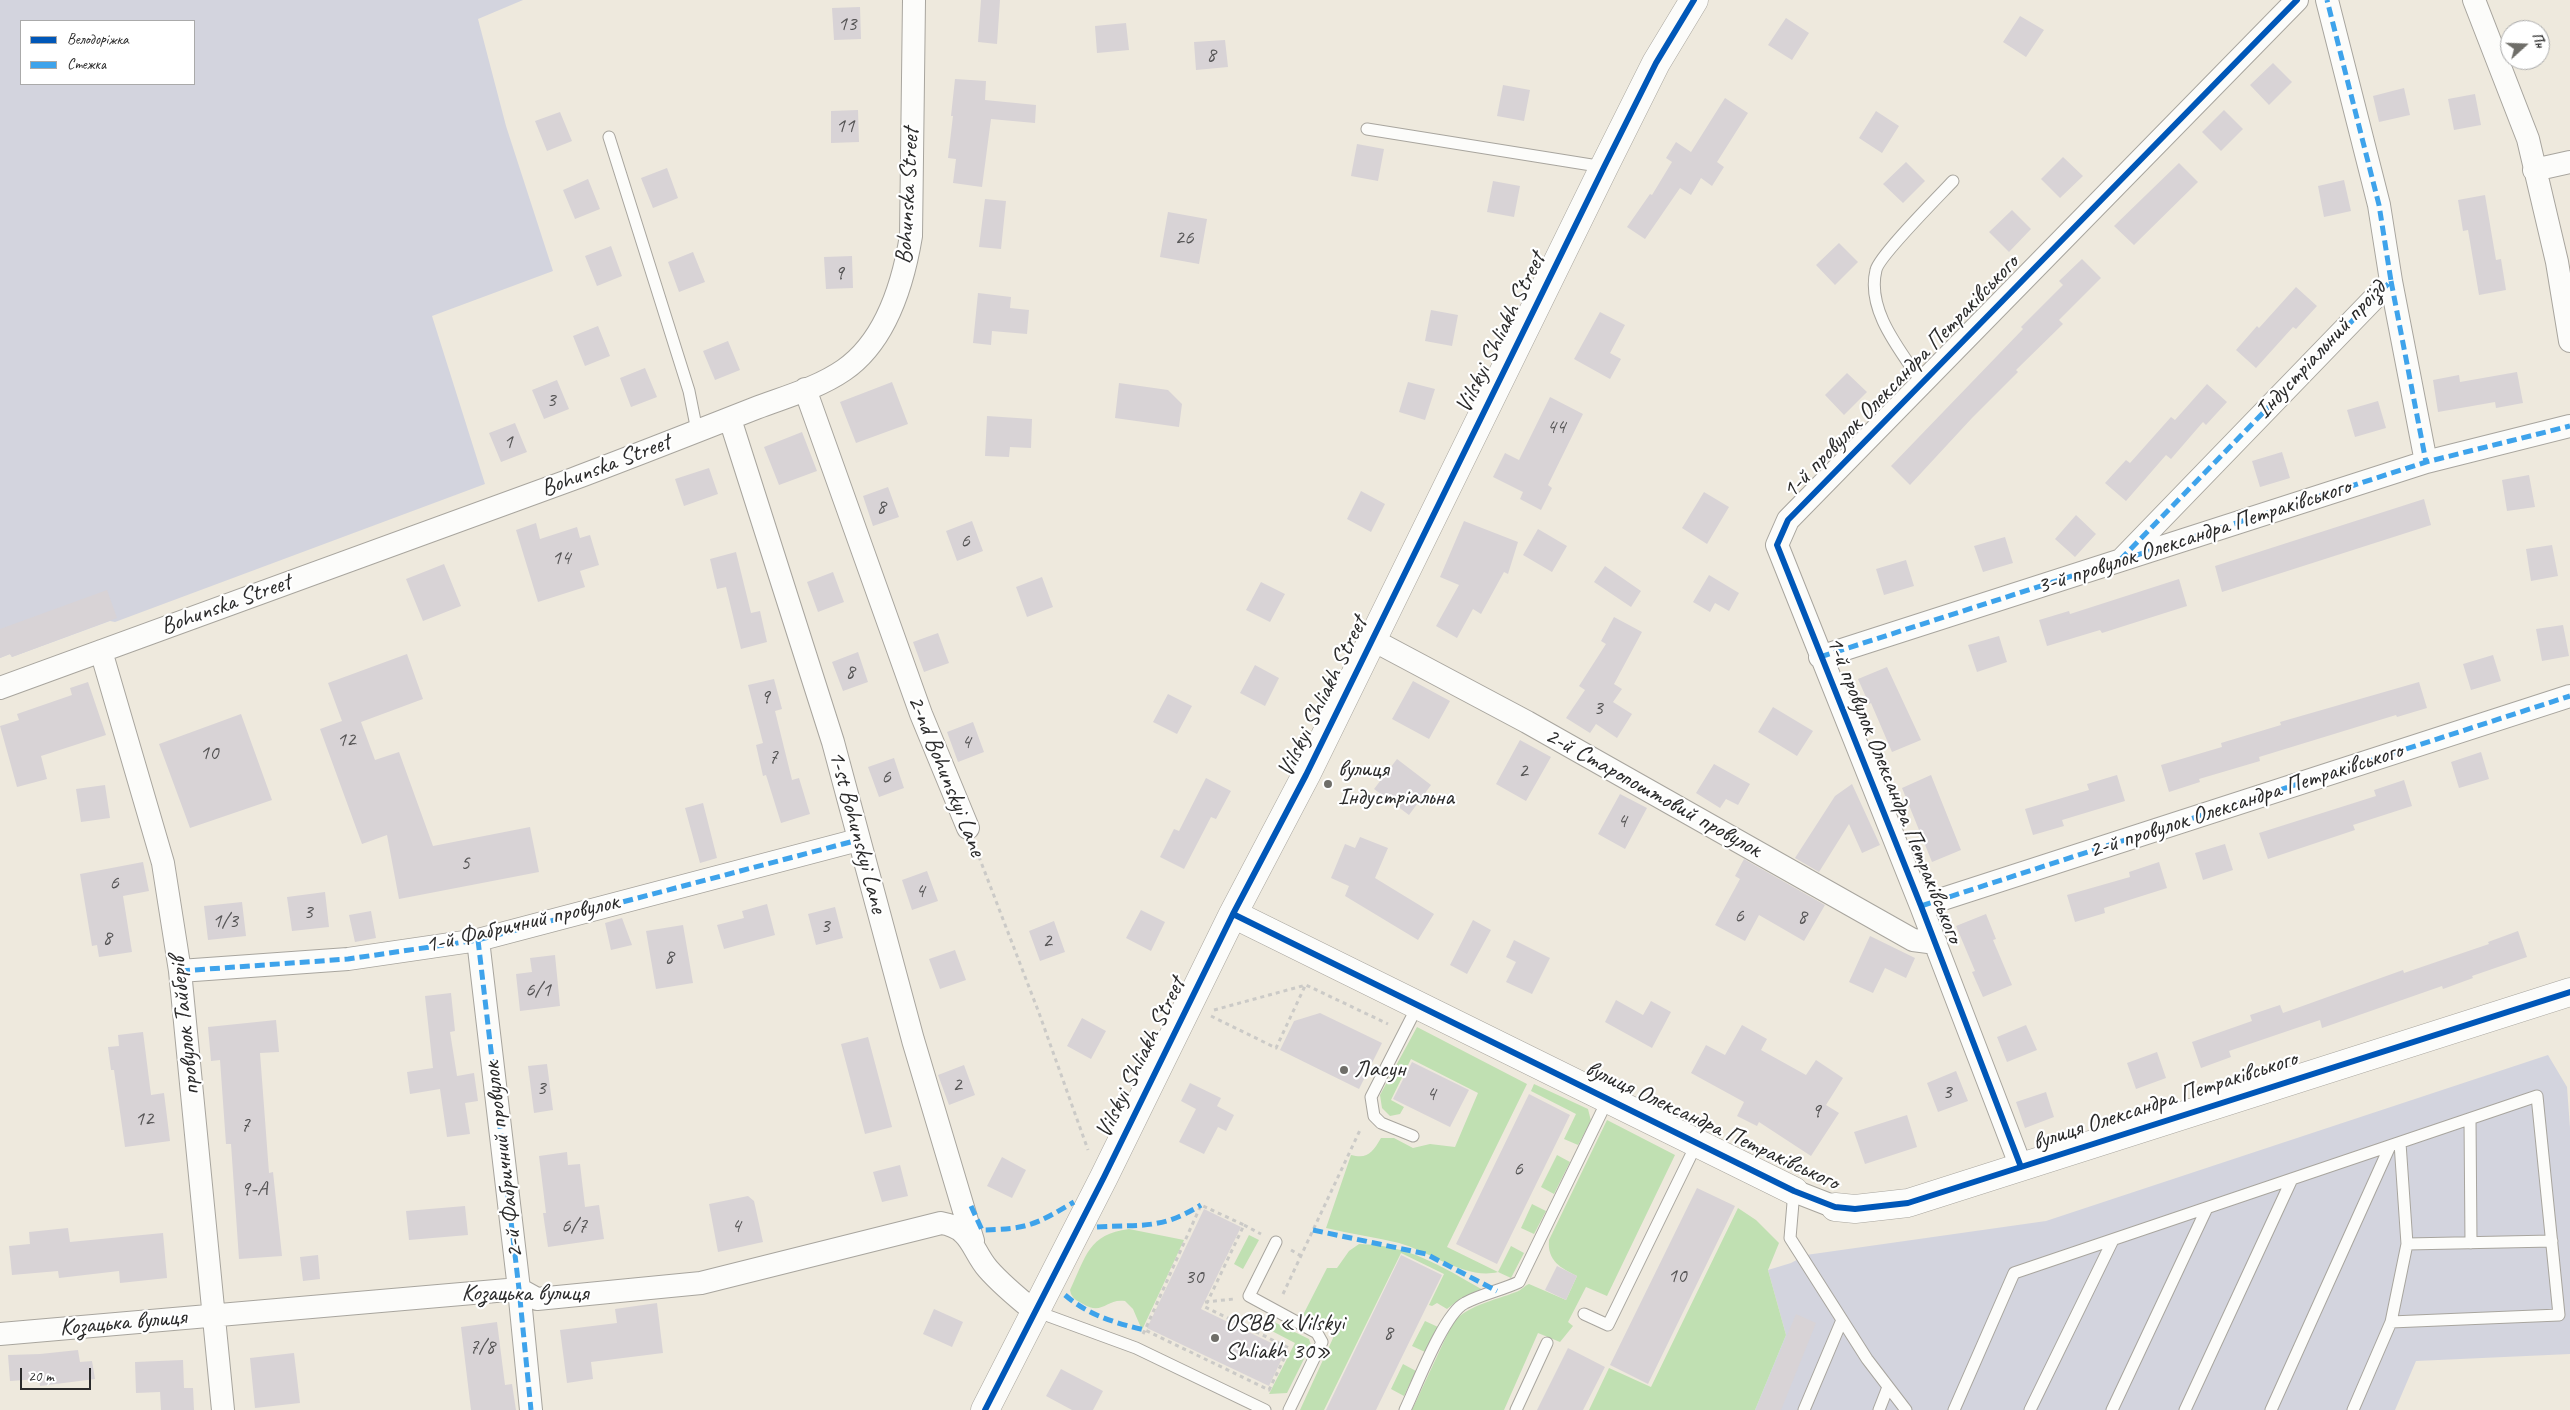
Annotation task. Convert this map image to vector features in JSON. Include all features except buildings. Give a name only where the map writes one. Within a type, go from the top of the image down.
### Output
[{"type":"street","name":"Bohunska Street","points":[[0,688],[604,468],[805,389],[844,370],[865,350],[895,300],[905,273],[911,236],[914,0]]},
{"type":"street","name":"Vilskyi Shliakh Street","points":[[985,1410],[1104,1177],[1233,914],[1306,776],[1371,639],[1656,63],[1694,0]]},
{"type":"street","name":"1-й провулок Олександра Петраківського","points":[[2020,1167],[1936,943],[1820,657],[1777,545],[1788,520],[2297,0]]},
{"type":"street","name":"Індустріальний проїзд","points":[[2118,562],[2390,281],[2379,205],[2327,0]]},
{"type":"street","points":[[2474,0],[2528,139],[2557,262],[2570,341]]},
{"type":"street","points":[[2534,170],[2570,162]]},
{"type":"street","points":[[2390,281],[2426,462]]},
{"type":"street","name":"2-nd Bohunskyi Lane","points":[[805,389],[914,696],[968,828]]},
{"type":"street","name":"1-st Bohunskyi Lane","points":[[730,419],[833,742],[916,1050],[975,1247]]},
{"type":"street","name":"3-й провулок Олександра Петраківського","points":[[1820,657],[2426,462],[2570,426]]},
{"type":"street","name":"2-й Старопоштовий провулок","points":[[1371,639],[1527,722],[1913,940],[1936,943]]},
{"type":"street","name":"провулок Тайберів","points":[[101,651],[163,863],[180,971],[223,1410]]},
{"type":"street","name":"2-й провулок Олександра Петраківського","points":[[1921,906],[2570,696]]},
{"type":"street","name":"1-й Фабричний провулок","points":[[180,971],[348,959],[478,940],[858,840]]},
{"type":"street","name":"вулиця Олександра Петраківського","points":[[1233,914],[1794,1191],[1835,1207],[1856,1210],[1908,1203],[2570,992]]},
{"type":"street","name":"2-й Фабричний провулок","points":[[478,940],[519,1289],[531,1410]]},
{"type":"street","name":"Козацька вулиця","points":[[0,1334],[519,1289],[537,1300],[700,1283],[941,1222],[952,1224],[962,1231],[975,1247],[986,1267],[1001,1284],[1034,1311]]},
{"type":"lane","points":[[1367,129],[1604,167]]},
{"type":"lane","points":[[609,137],[689,390],[697,431]]},
{"type":"lane","points":[[1922,383],[1884,323],[1875,292],[1876,268],[1953,181]]},
{"type":"lane","points":[[1414,1136],[1381,1123],[1374,1116],[1371,1107],[1371,1097],[1418,1005]]},
{"type":"lane","points":[[1954,1410],[2014,1273],[2537,1096],[2559,1315],[2391,1322]]},
{"type":"lane","points":[[1405,1410],[1445,1326],[1455,1310],[1464,1303],[1519,1282],[1608,1098]]},
{"type":"lane","points":[[2470,1119],[2471,1243]]},
{"type":"lane","points":[[1584,1314],[1608,1325],[1697,1142]]},
{"type":"lane","points":[[2353,1410],[2391,1322],[2407,1244],[2395,1144]]},
{"type":"lane","points":[[2271,1410],[2395,1144]]},
{"type":"lane","points":[[2185,1410],[2292,1179]]},
{"type":"lane","points":[[1794,1191],[1790,1238],[1867,1359],[1906,1410]]},
{"type":"lane","points":[[2112,1410],[2206,1208]]},
{"type":"lane","points":[[2030,1410],[2113,1240]]},
{"type":"lane","points":[[2407,1244],[2552,1241]]},
{"type":"lane","points":[[1276,1242],[1249,1296],[1317,1333],[1322,1342],[1289,1410]]},
{"type":"lane","points":[[1034,1311],[1136,1348],[1266,1410]]},
{"type":"lane","points":[[1804,1410],[1842,1320]]},
{"type":"lane","points":[[1516,1410],[1547,1343]]},
{"type":"lane","points":[[1879,1410],[1888,1387]]},
{"type":"path","points":[[1306,985],[1276,1048],[1204,1012],[1306,985],[1404,1032]]},
{"type":"path","points":[[1275,1311],[1371,1107]]},
{"type":"path","points":[[1136,1348],[1201,1205],[1244,1225],[1205,1307],[1289,1348],[1269,1390],[1145,1330]]},
{"type":"path","points":[[1206,1302],[1249,1296]]},
{"type":"shaded area","points":[[0,0],[523,0],[478,19],[506,126],[553,271],[432,316],[485,484],[115,622],[110,621],[12,657],[10,654],[0,658]]},
{"type":"shaded area","points":[[2548,1055],[2567,1087],[2570,1128],[2570,1354],[2416,1361],[2395,1410],[1755,1410],[1786,1335],[1768,1270],[1791,1263],[1806,1255],[2046,1221]]},
{"type":"green space","points":[[1417,1027],[1527,1084],[1447,1247],[1498,1272],[1486,1273],[1461,1269],[1399,1243],[1326,1228],[1351,1155],[1362,1156],[1369,1154],[1381,1138],[1394,1138],[1413,1148],[1430,1144],[1455,1147],[1478,1093],[1411,1059],[1391,1100],[1404,1107],[1400,1114],[1390,1116],[1382,1108],[1380,1095]]},
{"type":"green space","points":[[1534,1084],[1588,1109],[1591,1121],[1578,1145],[1564,1139],[1576,1114],[1531,1091]]},
{"type":"green space","points":[[1607,1120],[1675,1155],[1607,1296],[1586,1287],[1568,1322],[1573,1326],[1560,1342],[1538,1333],[1504,1410],[1412,1410],[1453,1322],[1467,1311],[1518,1291],[1529,1284],[1566,1300],[1577,1276],[1556,1263],[1550,1253],[1549,1240]]},
{"type":"green space","points":[[1557,1155],[1570,1162],[1554,1194],[1541,1187]]},
{"type":"green space","points":[[1532,1204],[1546,1211],[1534,1234],[1521,1228]]},
{"type":"green space","points":[[1738,1208],[1756,1220],[1779,1243],[1768,1270],[1786,1335],[1755,1410],[1589,1410],[1609,1368],[1651,1387]]},
{"type":"green space","points":[[1129,1229],[1184,1240],[1142,1330],[1133,1309],[1125,1301],[1113,1302],[1100,1308],[1090,1307],[1075,1299],[1070,1290],[1090,1249],[1105,1236]]},
{"type":"green space","points":[[1249,1235],[1259,1240],[1243,1269],[1234,1264]]},
{"type":"green space","points":[[1359,1244],[1394,1248],[1424,1258],[1483,1290],[1461,1298],[1447,1309],[1437,1303],[1432,1306],[1429,1305],[1444,1274],[1401,1253],[1324,1410],[1300,1410],[1334,1336],[1328,1328],[1303,1315],[1327,1268],[1337,1268],[1349,1251]]},
{"type":"green space","points":[[1511,1246],[1524,1253],[1511,1278],[1498,1272]]},
{"type":"green space","points":[[1272,1321],[1309,1339],[1311,1345],[1287,1393],[1269,1394],[1295,1343],[1268,1329]]},
{"type":"green space","points":[[1425,1321],[1438,1327],[1425,1352],[1412,1346]]},
{"type":"green space","points":[[1403,1364],[1416,1371],[1404,1396],[1391,1389]]},
{"type":"marked path","points":[[2120,560],[2391,281],[2379,205],[2327,0]]},
{"type":"marked path","points":[[2391,281],[2426,462]]},
{"type":"marked path","points":[[1820,657],[2426,462],[2570,426]]},
{"type":"marked path","points":[[1921,906],[2570,696]]},
{"type":"marked path","points":[[180,971],[348,959],[478,940],[858,840]]},
{"type":"marked path","points":[[478,940],[519,1289],[531,1410]]},
{"type":"marked path","points":[[971,1206],[982,1230],[1021,1227],[1031,1224],[1050,1216],[1074,1202]]},
{"type":"marked path","points":[[1097,1227],[1162,1222],[1174,1219],[1201,1205]]},
{"type":"marked path","points":[[1313,1230],[1426,1254],[1497,1291]]},
{"type":"marked path","points":[[1065,1295],[1083,1308],[1102,1317],[1145,1330]]},
{"type":"cycle path","points":[[985,1410],[1104,1177],[1233,914],[1306,775],[1656,63],[1694,0]]},
{"type":"cycle path","points":[[2021,1167],[1921,906],[1777,545],[1788,520],[2297,0]]},
{"type":"cycle path","points":[[1233,914],[1794,1191],[1835,1207],[1855,1209],[1908,1203],[2570,992]]},
{"type":"place","name":"вулиця Індустріальна","points":[[1328,784]]},
{"type":"place","name":"Ласун","points":[[1344,1070]]},
{"type":"place","name":"OSBB «Vilskyi Shliakh 30»","points":[[1215,1338]]}]
